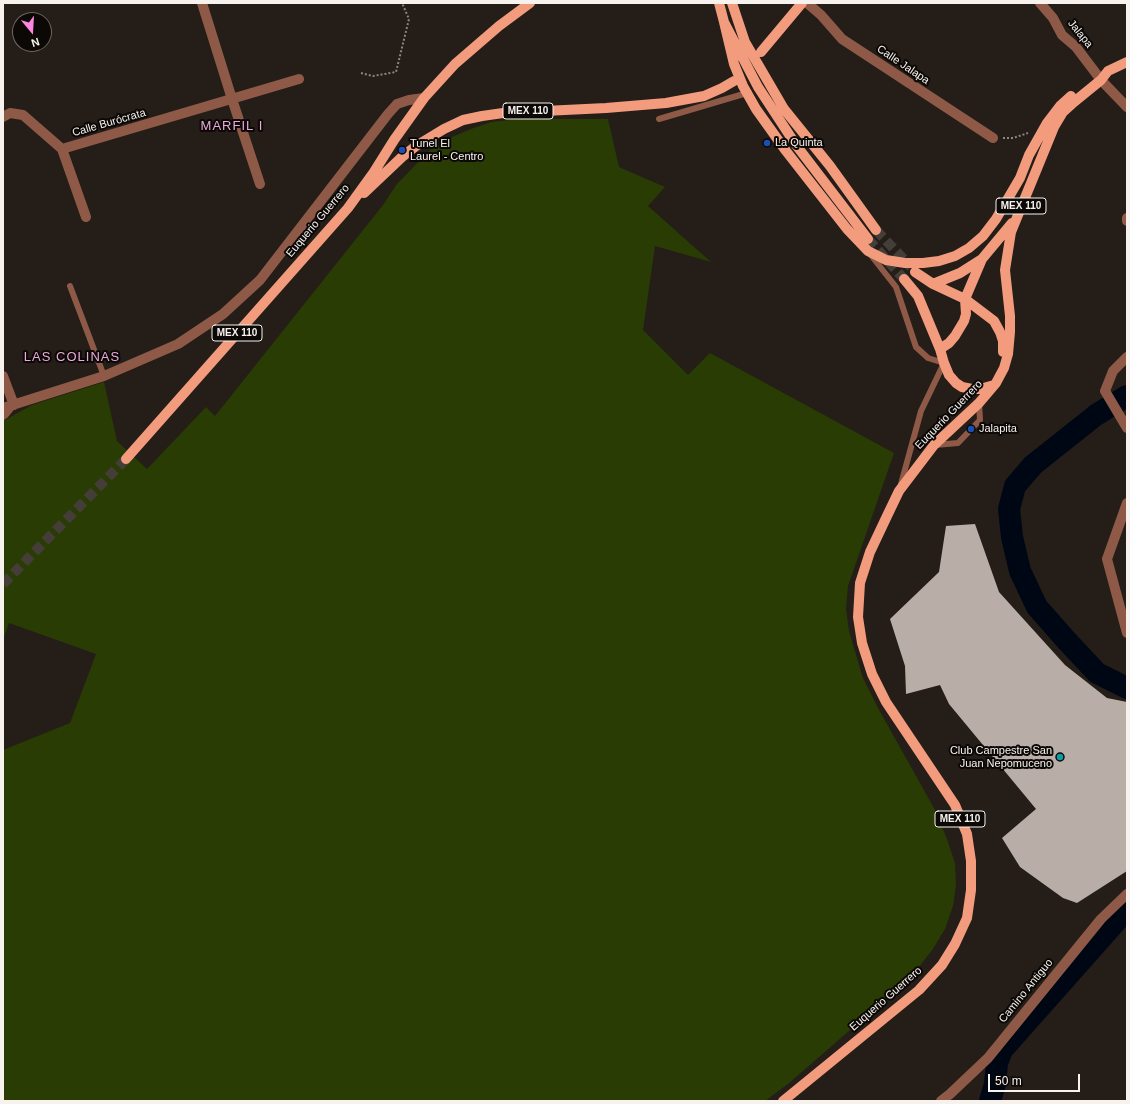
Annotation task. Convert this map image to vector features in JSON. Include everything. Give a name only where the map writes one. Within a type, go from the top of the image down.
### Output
[{"type":"main road","name":"Euquerio Guerrero","points":[[126,459],[348,208],[424,98],[456,64],[499,26],[530,3]]},
{"type":"main road","points":[[719,3],[734,64],[746,92],[756,109],[786,151],[847,229],[868,251],[886,260],[905,263],[939,261],[955,256],[969,248],[983,236],[996,220],[1020,178],[1046,122],[1060,106],[1099,77]]},
{"type":"main road","points":[[732,3],[745,42],[784,109],[830,166],[876,230]]},
{"type":"main road","points":[[762,52],[802,3]]},
{"type":"main road","points":[[724,22],[758,87],[796,145],[868,238]]},
{"type":"main road","name":"MEX 110","points":[[1004,368],[1008,354],[1010,332],[1010,316],[1005,270],[1011,232],[1016,219],[1054,127],[1063,112],[1099,77],[1127,62]]},
{"type":"main road","name":"MEX 110","points":[[348,208],[402,157],[416,146],[444,129],[463,120],[503,113],[606,108],[666,103],[704,96],[734,81]]},
{"type":"main road","points":[[933,284],[960,273],[982,259],[1016,219]]},
{"type":"main road","points":[[940,349],[949,343],[955,336],[964,321],[966,314],[965,299],[982,259]]},
{"type":"main road","points":[[915,272],[933,284],[965,299],[983,311],[994,321],[1003,341],[1004,368]]},
{"type":"main road","points":[[904,279],[918,296],[949,375],[962,387],[972,390],[994,384]]},
{"type":"main road","name":"Euquerio Guerrero","points":[[783,1101],[919,990],[942,965],[955,944],[967,918],[972,890],[971,861],[967,834],[955,805],[886,702],[872,674],[862,643],[858,617],[860,583],[870,552],[900,491],[934,445],[980,403],[1004,368]]},
{"type":"street","points":[[202,3],[260,184]]},
{"type":"street","name":"Calle Jalapa","points":[[807,3],[821,15],[842,39],[993,138]]},
{"type":"street","name":"Jalapa","points":[[1040,3],[1053,18],[1062,35],[1076,47],[1099,77],[1127,107]]},
{"type":"street","name":"Calle Burócrata","points":[[3,117],[10,113],[23,115],[62,149],[299,79]]},
{"type":"street","points":[[3,408],[104,376],[178,344],[223,314],[260,280],[397,104],[424,98]]},
{"type":"street","points":[[62,149],[86,217]]},
{"type":"street","points":[[1125,425],[1105,391],[1112,371],[1127,357]]},
{"type":"street","points":[[3,376],[14,405]]},
{"type":"street","points":[[1127,503],[1107,559],[1127,633]]},
{"type":"street","name":"Camino Antiguo","points":[[941,1101],[988,1058],[1101,919],[1127,894]]},
{"type":"lane","points":[[659,119],[746,92]]},
{"type":"lane","points":[[868,251],[896,287],[916,347],[928,358],[944,363],[921,411],[900,491]]},
{"type":"lane","points":[[70,286],[104,376]]},
{"type":"lane","points":[[934,445],[958,443],[980,420],[980,403]]},
{"type":"lane","points":[[3,417],[14,405]]},
{"type":"path","points":[[361,73],[374,76],[396,72],[409,19],[402,3]]},
{"type":"path","points":[[993,138],[1013,138],[1024,135],[1046,122]]},
{"type":"green space","points":[[519,119],[608,119],[619,167],[665,187],[648,206],[711,262],[655,246],[643,330],[688,375],[710,353],[894,453],[848,586],[846,609],[849,631],[863,678],[878,708],[934,808],[955,863],[956,885],[953,906],[945,929],[933,949],[911,977],[788,1084],[765,1101],[3,1101],[3,750],[70,723],[96,654],[9,623],[3,640],[3,421],[32,405],[104,382],[117,441],[147,469],[206,407],[215,416],[383,205],[397,184],[430,150],[452,137],[491,122]]},
{"type":"building","name":"Club Campestre San Juan Nepomuceno","points":[[975,524],[999,592],[1065,665],[1107,698],[1127,702],[1127,871],[1077,903],[1063,898],[1020,867],[1002,838],[1036,809],[949,704],[940,685],[906,694],[905,666],[890,619],[939,572],[946,526]]},
{"type":"waterway","points":[[1127,396],[1096,415],[1033,465],[1015,486],[1009,509],[1012,537],[1020,571],[1037,607],[1097,673],[1127,688]]},
{"type":"waterway","points":[[990,1101],[995,1084],[997,1063],[1002,1050],[1127,909]]},
{"type":"tunnel","points":[[876,230],[911,267]]},
{"type":"tunnel","points":[[868,239],[904,279]]},
{"type":"tunnel","points":[[3,584],[126,459]]},
{"type":"place","name":"La Quinta","points":[[767,143]]},
{"type":"place","name":"Tunel El Laurel - Centro","points":[[402,150]]},
{"type":"place","name":"Jalapita","points":[[971,429]]},
{"type":"place","name":"Club Campestre San Juan Nepomuceno","points":[[1060,757]]},
{"type":"district","name":"MARFIL I","points":[[232,126]]},
{"type":"district","name":"LAS COLINAS","points":[[72,357]]}]
